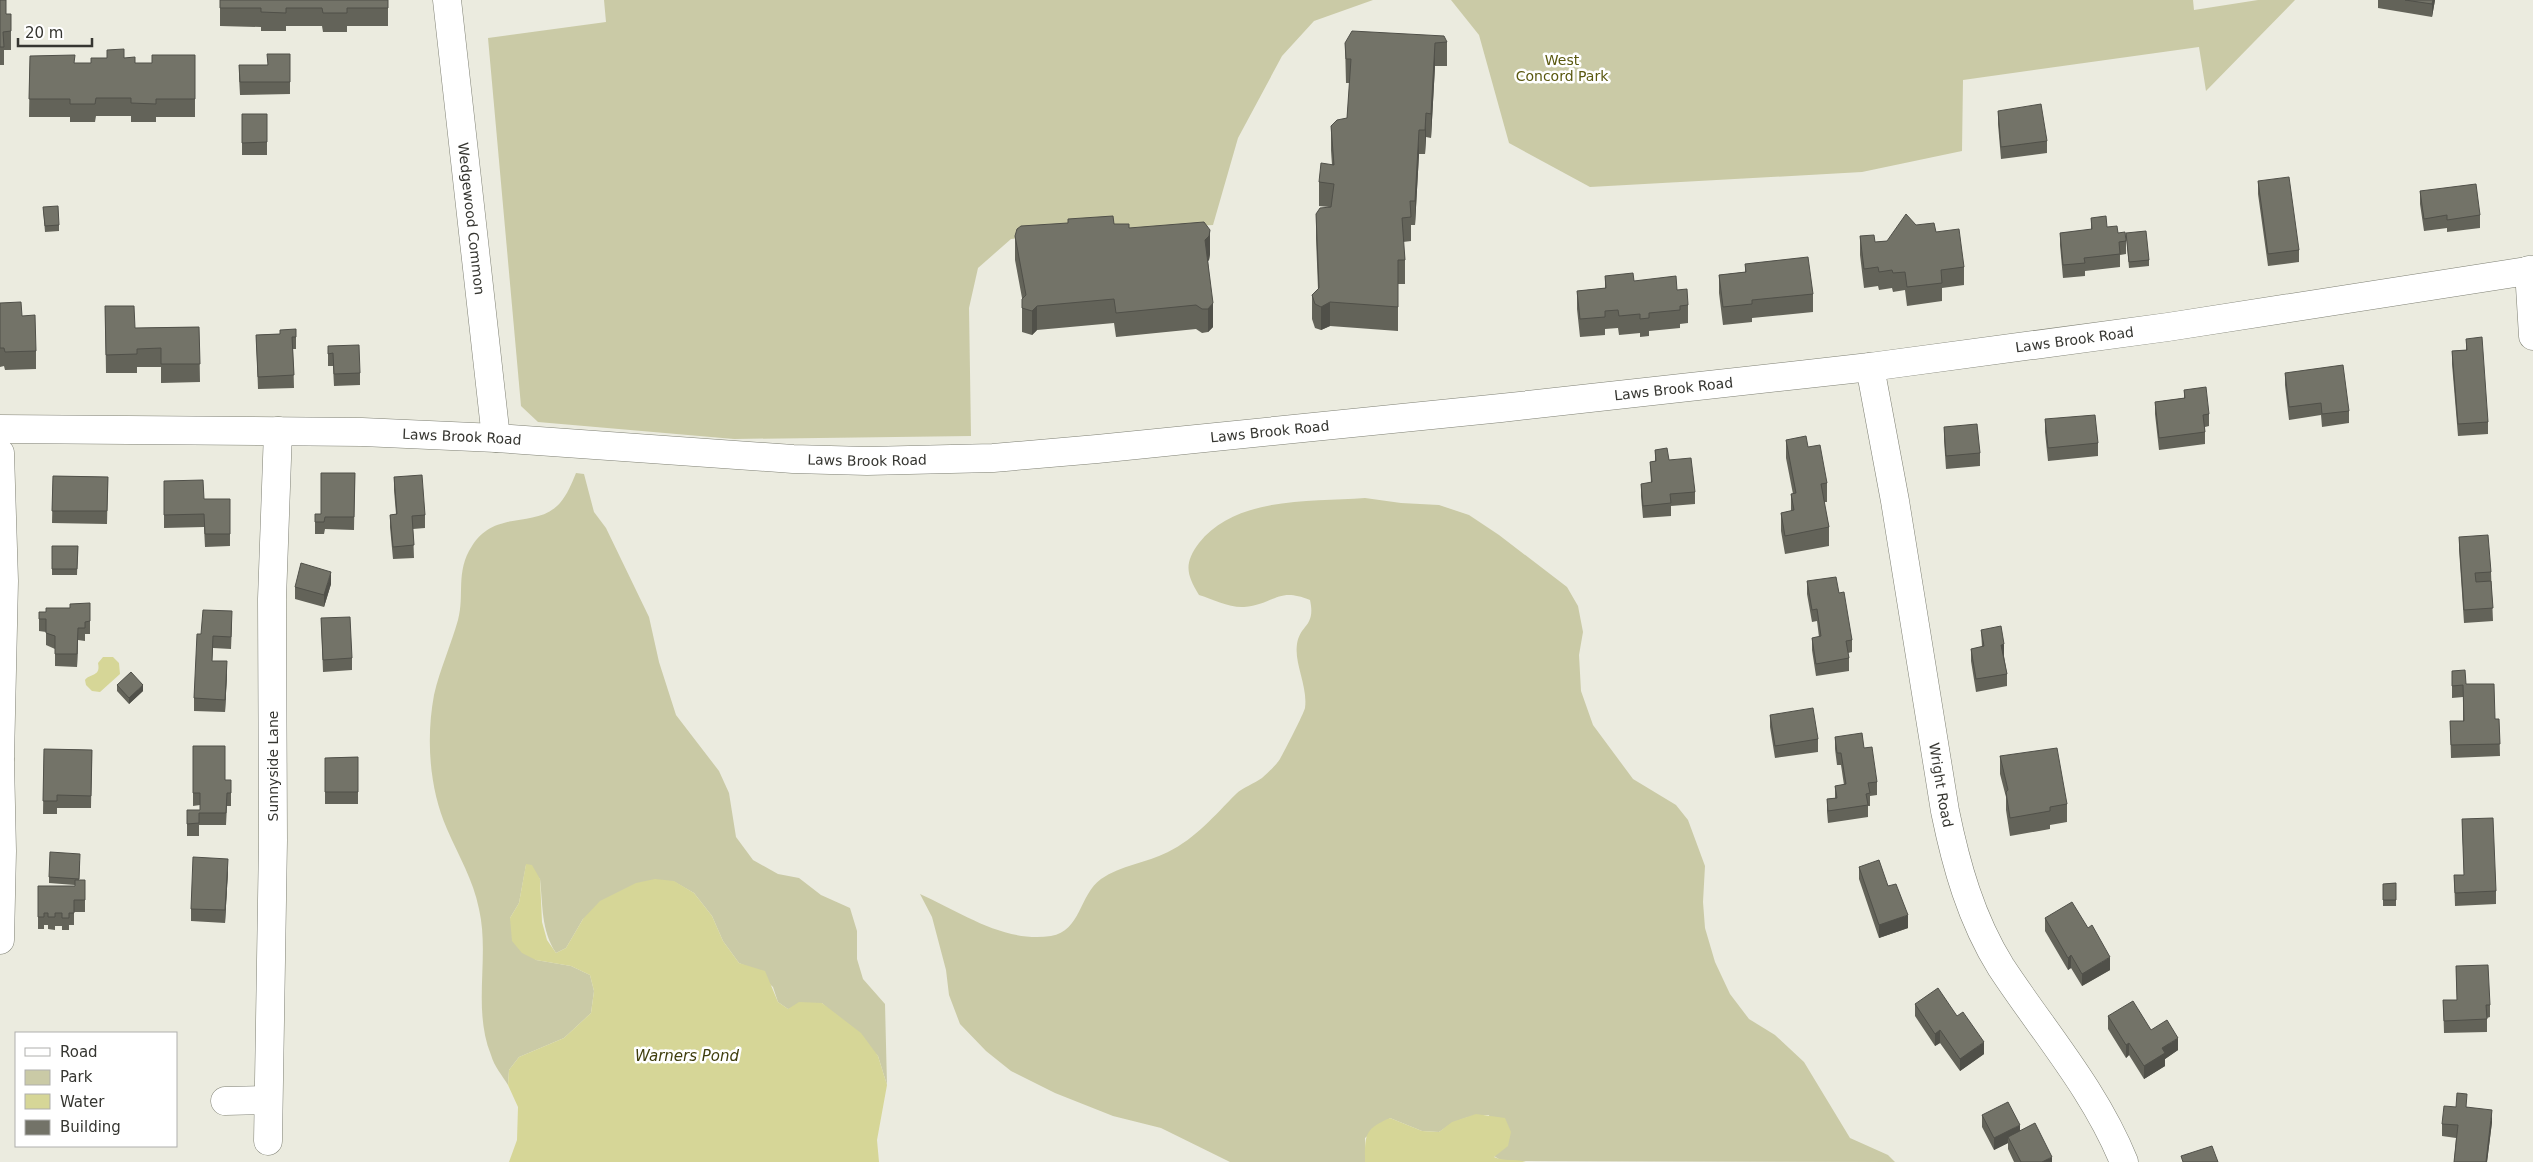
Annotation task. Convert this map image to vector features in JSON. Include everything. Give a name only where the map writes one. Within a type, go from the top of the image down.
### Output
[{"type":"street","name":"Wedgewood Common","points":[[447,0],[496,438]]},
{"type":"street","name":"Laws Brook Road","points":[[0,429],[278,431],[496,438],[748,456],[867,461],[945,460],[1097,449],[1870,367],[2168,327],[2531,270]]},
{"type":"street","points":[[2531,270],[2533,336]]},
{"type":"street","name":"Wright Road","points":[[1870,367],[1901,538],[1944,811],[1953,852],[1965,891],[1980,927],[2001,966],[2088,1091],[2124,1162]]},
{"type":"street","name":"Sunnyside Lane","points":[[268,1140],[273,840],[272,600],[278,431]]},
{"type":"street","points":[[0,453],[4,582],[0,760],[2,851],[0,940]]},
{"type":"street","points":[[225,1101],[268,1100]]},
{"type":"green space","points":[[604,0],[1373,0],[1314,21],[1282,56],[1238,138],[1213,225],[1011,239],[978,268],[969,308],[971,436],[734,439],[538,422],[521,406],[488,38],[606,22]]},
{"type":"green space","name":"West Concord Park","points":[[1451,0],[2193,0],[2194,10],[2258,0],[2295,0],[2206,91],[2199,47],[1963,80],[1962,151],[1862,172],[1590,187],[1509,143],[1479,35]]},
{"type":"green space","points":[[576,473],[584,474],[594,512],[606,528],[649,617],[659,662],[676,715],[719,771],[729,793],[736,837],[753,860],[778,874],[799,878],[821,895],[850,908],[857,931],[857,959],[863,979],[885,1004],[887,1085],[878,1056],[822,1003],[788,1009],[778,1002],[773,987],[753,969],[739,963],[723,941],[712,916],[694,893],[673,881],[583,919],[566,948],[556,953],[545,927],[540,879],[526,865],[519,903],[510,918],[536,960],[571,966],[590,975],[594,991],[591,1013],[564,1038],[519,1057],[509,1070],[508,1085],[494,1063],[485,1037],[483,1019],[483,945],[479,909],[469,878],[441,813],[433,780],[430,728],[434,695],[458,620],[462,574],[472,546],[482,534],[493,527],[540,516],[550,511],[565,496]]},
{"type":"green space","points":[[1365,498],[1401,503],[1439,505],[1469,515],[1499,535],[1567,587],[1578,606],[1583,632],[1579,655],[1581,691],[1593,725],[1633,779],[1676,805],[1688,820],[1705,866],[1703,902],[1705,928],[1715,962],[1730,994],[1749,1019],[1775,1035],[1804,1062],[1850,1138],[1888,1155],[1895,1162],[1502,1161],[1494,1156],[1489,1115],[1482,1115],[1463,1119],[1439,1132],[1422,1131],[1390,1118],[1365,1138],[1365,1162],[1230,1162],[1161,1128],[1113,1116],[1055,1093],[1011,1071],[986,1051],[960,1024],[949,995],[946,970],[932,917],[920,894],[999,931],[1033,937],[1051,936],[1061,933],[1074,920],[1088,894],[1101,879],[1117,870],[1160,856],[1178,846],[1204,826],[1245,787],[1264,776],[1280,759],[1305,708],[1305,692],[1297,659],[1297,644],[1301,632],[1311,615],[1310,600],[1290,595],[1254,606],[1239,607],[1227,605],[1199,595],[1189,575],[1188,569],[1191,557],[1199,543],[1215,528],[1233,517],[1254,509],[1276,504]]},
{"type":"water","points":[[103,657],[113,657],[119,663],[120,674],[100,692],[92,691],[86,685],[85,680],[97,673],[98,663]]},
{"type":"water","name":"Warners Pond","points":[[526,864],[532,865],[540,879],[542,922],[547,940],[556,953],[566,948],[583,919],[600,901],[636,883],[655,879],[674,881],[694,893],[712,916],[723,941],[739,963],[765,971],[778,1002],[788,1009],[799,1002],[822,1003],[861,1033],[878,1056],[887,1085],[877,1140],[879,1162],[509,1162],[517,1140],[518,1107],[508,1085],[509,1070],[519,1057],[564,1038],[591,1013],[594,991],[590,975],[571,966],[536,960],[522,953],[512,941],[510,918],[519,903]]},
{"type":"water","points":[[1476,1114],[1505,1118],[1511,1132],[1508,1146],[1494,1157],[1526,1162],[1365,1162],[1365,1145],[1368,1134],[1375,1126],[1390,1118],[1422,1131],[1439,1132],[1452,1122]]},
{"type":"building","points":[[0,0],[6,0],[6,14],[11,14],[11,31],[3,32],[4,47],[0,47]]},
{"type":"building","points":[[220,0],[388,0],[388,8],[347,8],[347,13],[323,13],[322,8],[286,8],[286,13],[261,12],[261,8],[220,8]]},
{"type":"building","points":[[2405,0],[2433,0],[2432,4]]},
{"type":"building","points":[[1352,31],[1444,36],[1447,42],[1435,43],[1431,114],[1426,113],[1425,130],[1419,130],[1415,201],[1410,201],[1411,217],[1402,218],[1405,260],[1398,260],[1398,307],[1330,302],[1321,307],[1315,304],[1312,295],[1319,288],[1316,214],[1320,208],[1331,207],[1334,184],[1319,182],[1321,163],[1334,165],[1331,126],[1337,120],[1347,118],[1351,59],[1346,59],[1345,43]]},
{"type":"building","points":[[124,49],[124,58],[135,57],[135,63],[152,63],[152,55],[195,55],[195,99],[156,99],[156,104],[131,103],[131,98],[96,98],[95,104],[70,104],[70,99],[29,99],[30,56],[75,55],[74,63],[91,63],[91,58],[107,58],[107,50]]},
{"type":"building","points":[[267,54],[290,54],[290,82],[240,82],[239,65],[268,65]]},
{"type":"building","points":[[2041,104],[2047,141],[2001,147],[1998,111]]},
{"type":"building","points":[[242,114],[267,114],[267,142],[242,143]]},
{"type":"building","points":[[2289,177],[2299,250],[2268,254],[2258,181]]},
{"type":"building","points":[[2476,184],[2480,215],[2447,220],[2447,215],[2424,219],[2420,191]]},
{"type":"building","points":[[58,206],[59,225],[45,226],[43,207]]},
{"type":"building","points":[[1906,214],[1916,225],[1934,223],[1936,232],[1959,229],[1964,267],[1941,270],[1942,283],[1907,287],[1905,272],[1893,273],[1892,270],[1879,272],[1878,267],[1864,269],[1860,236],[1874,235],[1875,242],[1887,241]]},
{"type":"building","points":[[1113,216],[1114,224],[1129,224],[1129,228],[1204,222],[1210,230],[1209,236],[1205,240],[1213,303],[1208,309],[1202,309],[1196,305],[1116,313],[1114,299],[1037,306],[1032,311],[1022,308],[1022,299],[1026,295],[1015,236],[1017,229],[1021,226],[1068,223],[1068,219]]},
{"type":"building","points":[[2106,216],[2107,227],[2117,226],[2118,233],[2125,232],[2126,241],[2119,242],[2120,254],[2084,258],[2085,263],[2063,265],[2060,233],[2092,229],[2091,218]]},
{"type":"building","points":[[2146,231],[2149,260],[2129,262],[2126,233]]},
{"type":"building","points":[[1808,257],[1813,294],[1752,300],[1752,304],[1723,307],[1719,275],[1746,272],[1745,264]]},
{"type":"building","points":[[1633,273],[1634,281],[1676,276],[1677,290],[1687,289],[1688,305],[1680,306],[1680,310],[1649,313],[1649,318],[1640,319],[1640,314],[1619,316],[1618,310],[1605,311],[1605,317],[1580,319],[1577,291],[1606,288],[1605,276]]},
{"type":"building","points":[[21,302],[22,316],[35,315],[36,351],[5,352],[4,348],[0,348],[0,303]]},
{"type":"building","points":[[105,306],[134,306],[135,328],[199,327],[200,364],[161,364],[161,348],[137,349],[137,354],[106,355]]},
{"type":"building","points":[[296,329],[296,337],[292,337],[294,375],[258,377],[256,335],[280,334],[280,330]]},
{"type":"building","points":[[2482,337],[2488,422],[2458,424],[2452,351],[2467,350],[2466,339]]},
{"type":"building","points":[[359,345],[360,373],[334,374],[333,353],[328,354],[328,346]]},
{"type":"building","points":[[2343,365],[2349,411],[2322,414],[2321,403],[2289,407],[2285,373]]},
{"type":"building","points":[[2206,387],[2209,414],[2203,415],[2205,432],[2159,438],[2155,402],[2185,398],[2184,390]]},
{"type":"building","points":[[2095,415],[2098,443],[2048,448],[2045,419]]},
{"type":"building","points":[[1977,424],[1980,453],[1946,456],[1944,427]]},
{"type":"building","points":[[1806,436],[1808,447],[1820,445],[1827,483],[1821,484],[1829,527],[1785,536],[1781,513],[1794,510],[1791,494],[1796,493],[1786,440]]},
{"type":"building","points":[[1667,448],[1669,460],[1691,458],[1695,492],[1670,494],[1671,503],[1643,506],[1641,484],[1652,482],[1650,462],[1656,461],[1655,450]]},
{"type":"building","points":[[321,473],[355,473],[354,517],[325,517],[324,522],[315,522],[315,514],[321,514]]},
{"type":"building","points":[[422,475],[425,515],[412,516],[414,545],[393,547],[390,515],[397,514],[394,477]]},
{"type":"building","points":[[53,476],[108,477],[107,511],[52,511]]},
{"type":"building","points":[[203,480],[204,499],[230,499],[230,534],[205,534],[204,514],[164,515],[164,481]]},
{"type":"building","points":[[2488,535],[2491,572],[2475,573],[2476,582],[2491,581],[2493,608],[2464,610],[2459,537]]},
{"type":"building","points":[[52,546],[78,546],[77,569],[52,569]]},
{"type":"building","points":[[301,563],[331,572],[324,595],[295,587]]},
{"type":"building","points":[[1836,577],[1839,593],[1844,592],[1852,640],[1846,641],[1849,658],[1816,664],[1812,638],[1821,636],[1817,609],[1812,610],[1807,581]]},
{"type":"building","points":[[90,603],[90,621],[85,622],[85,628],[78,628],[77,654],[55,654],[55,636],[46,633],[46,619],[39,619],[39,612],[46,612],[46,608],[70,608],[70,604]]},
{"type":"building","points":[[203,610],[232,611],[231,637],[213,636],[212,661],[227,661],[225,700],[194,698],[197,634],[201,634]]},
{"type":"building","points":[[350,617],[352,658],[323,660],[321,618]]},
{"type":"building","points":[[2001,626],[2004,644],[2001,645],[2007,674],[1976,679],[1971,649],[1984,646],[1981,630]]},
{"type":"building","points":[[2465,670],[2466,684],[2494,684],[2495,719],[2499,719],[2500,744],[2451,745],[2450,721],[2464,721],[2463,685],[2452,686],[2452,671]]},
{"type":"building","points":[[131,672],[143,685],[129,698],[117,685]]},
{"type":"building","points":[[1813,708],[1818,739],[1775,746],[1770,715]]},
{"type":"building","points":[[1862,733],[1864,748],[1872,747],[1877,782],[1868,783],[1870,793],[1866,794],[1868,805],[1828,811],[1827,799],[1837,798],[1835,786],[1846,784],[1841,753],[1837,753],[1835,737]]},
{"type":"building","points":[[193,746],[225,746],[225,780],[231,780],[231,793],[227,793],[226,813],[199,813],[199,823],[187,824],[187,810],[200,810],[200,793],[193,793]]},
{"type":"building","points":[[2057,748],[2067,804],[2050,807],[2050,811],[2010,818],[2006,792],[2008,790],[2000,756]]},
{"type":"building","points":[[44,749],[92,750],[91,796],[57,795],[57,801],[43,801]]},
{"type":"building","points":[[358,757],[358,792],[325,792],[325,758]]},
{"type":"building","points":[[2493,818],[2496,891],[2455,893],[2454,875],[2464,875],[2462,819]]},
{"type":"building","points":[[50,852],[80,854],[79,879],[49,877]]},
{"type":"building","points":[[193,857],[228,859],[225,910],[191,909]]},
{"type":"building","points":[[1879,860],[1888,886],[1896,884],[1908,915],[1879,925],[1859,867]]},
{"type":"building","points":[[75,880],[85,880],[85,900],[74,900],[74,913],[69,913],[69,918],[62,918],[62,913],[55,913],[55,917],[48,917],[48,913],[44,913],[44,917],[38,917],[38,886],[75,886]]},
{"type":"building","points":[[2396,883],[2396,900],[2383,900],[2383,884]]},
{"type":"building","points":[[2072,902],[2088,928],[2092,925],[2110,957],[2082,974],[2071,955],[2068,958],[2045,918]]},
{"type":"building","points":[[2488,965],[2490,1005],[2486,1005],[2487,1019],[2444,1021],[2443,1000],[2457,1000],[2456,966]]},
{"type":"building","points":[[1938,988],[1957,1016],[1963,1012],[1984,1042],[1960,1059],[1940,1030],[1935,1034],[1915,1004]]},
{"type":"building","points":[[2133,1001],[2151,1030],[2167,1020],[2178,1038],[2162,1048],[2165,1053],[2144,1066],[2129,1043],[2126,1045],[2108,1016]]},
{"type":"building","points":[[2457,1093],[2467,1094],[2466,1107],[2492,1110],[2486,1162],[2454,1162],[2458,1125],[2442,1124],[2444,1106],[2456,1107]]},
{"type":"building","points":[[2008,1102],[2020,1125],[1994,1138],[1982,1115]]},
{"type":"building","points":[[2035,1123],[2052,1157],[2042,1162],[2021,1162],[2008,1137]]},
{"type":"building","points":[[2212,1146],[2218,1162],[2183,1162],[2181,1156]]}]
